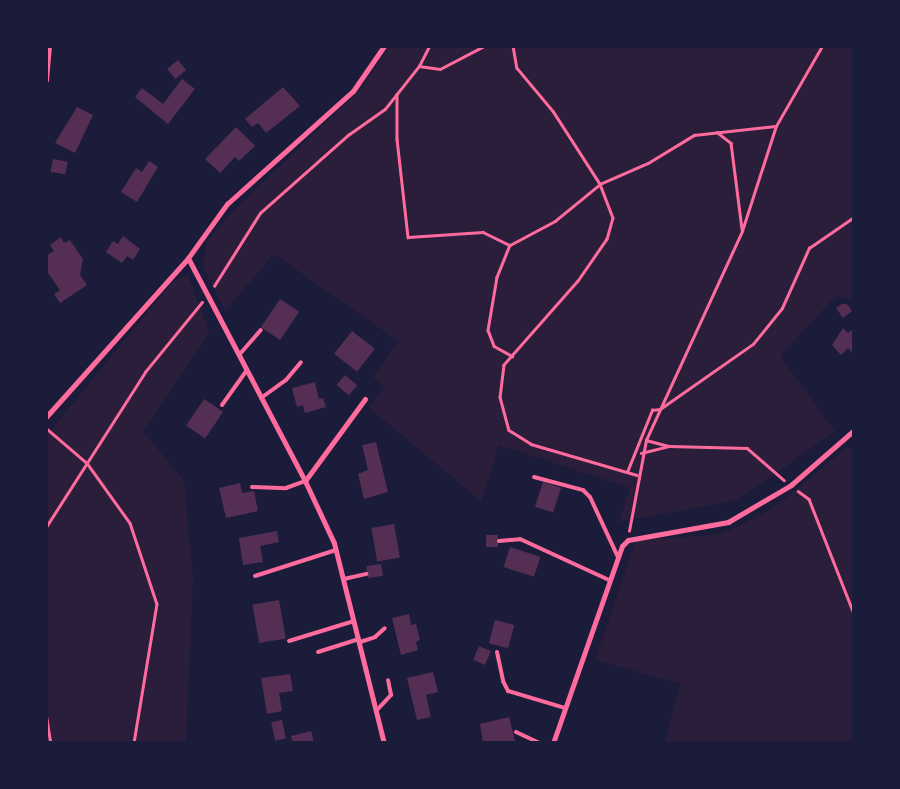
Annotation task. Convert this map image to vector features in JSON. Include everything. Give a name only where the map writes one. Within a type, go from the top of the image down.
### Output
[{"type":"street","points":[[46,80],[49,46]]},
{"type":"street","points":[[46,417],[188,258],[227,204],[353,91],[384,46]]},
{"type":"street","points":[[188,258],[305,481],[336,550],[360,640],[384,743]]},
{"type":"street","points":[[305,481],[365,399]]},
{"type":"street","points":[[553,743],[609,580],[618,557],[628,540],[728,522],[791,485],[854,430]]},
{"type":"lane","points":[[239,356],[261,330]]},
{"type":"lane","points":[[261,398],[286,380],[301,362]]},
{"type":"lane","points":[[222,405],[246,370]]},
{"type":"lane","points":[[534,477],[583,490],[590,497],[618,557]]},
{"type":"lane","points":[[252,488],[286,488],[305,481]]},
{"type":"lane","points":[[499,541],[520,539],[609,580]]},
{"type":"lane","points":[[255,576],[336,550]]},
{"type":"lane","points":[[344,580],[366,574]]},
{"type":"lane","points":[[290,641],[354,621]]},
{"type":"lane","points":[[318,652],[360,640],[375,638],[385,628]]},
{"type":"lane","points":[[497,652],[502,681],[508,691],[565,708]]},
{"type":"lane","points":[[377,710],[391,695],[388,680]]},
{"type":"lane","points":[[516,732],[540,743]]},
{"type":"lane","points":[[528,743],[529,738]]},
{"type":"path","points":[[46,527],[146,372],[207,296],[260,213],[348,135],[385,109],[419,66],[429,46]]},
{"type":"path","points":[[419,66],[440,69],[484,46]]},
{"type":"path","points":[[513,46],[517,68],[553,111],[600,184],[613,218],[607,239],[578,281],[504,365],[500,397],[509,430],[531,444],[637,475]]},
{"type":"path","points":[[628,540],[637,475],[646,440],[742,231],[776,126],[822,46]]},
{"type":"path","points":[[398,93],[397,139],[408,237],[483,232],[510,245]]},
{"type":"path","points":[[512,356],[494,346],[488,330],[497,277],[510,245],[555,221],[600,184],[648,163],[694,135],[776,126]]},
{"type":"path","points":[[717,132],[731,143],[742,231]]},
{"type":"path","points":[[627,472],[652,410],[660,409],[753,344],[782,308],[809,248],[854,217]]},
{"type":"path","points":[[46,428],[87,463],[130,523],[157,604],[134,743]]},
{"type":"path","points":[[646,440],[669,446]]},
{"type":"path","points":[[46,713],[51,743]]},
{"type":"shaded area","points":[[389,46],[854,46],[854,300],[836,296],[780,356],[835,431],[738,500],[619,522],[630,488],[499,445],[481,501],[369,408],[385,387],[373,377],[398,341],[274,254],[225,311],[203,266],[207,241],[232,212],[361,89]]},
{"type":"shaded area","points":[[188,275],[209,332],[143,431],[184,481],[193,579],[186,743],[46,743],[46,436],[173,281]]},
{"type":"shaded area","points":[[847,447],[854,451],[854,743],[664,743],[681,684],[595,660],[635,541],[722,534],[772,509]]},
{"type":"building","points":[[178,60],[186,70],[175,79],[167,69]]},
{"type":"building","points":[[182,79],[195,89],[168,124],[135,97],[142,88],[163,104]]},
{"type":"building","points":[[283,87],[300,106],[266,133],[258,123],[252,127],[245,119]]},
{"type":"building","points":[[77,107],[93,115],[75,153],[55,143]]},
{"type":"building","points":[[236,127],[255,146],[239,161],[235,157],[220,173],[205,159]]},
{"type":"building","points":[[53,159],[68,162],[65,175],[51,172]]},
{"type":"building","points":[[149,161],[158,167],[137,202],[121,192],[136,168],[142,172]]},
{"type":"building","points":[[123,236],[140,249],[133,260],[127,256],[122,263],[106,252],[113,241],[118,244]]},
{"type":"building","points":[[61,237],[64,243],[70,240],[83,259],[80,275],[87,285],[60,303],[54,294],[60,290],[46,270],[46,256],[54,251],[50,245]]},
{"type":"building","points":[[280,299],[299,312],[280,340],[261,327]]},
{"type":"building","points":[[842,304],[847,304],[852,311],[843,318],[836,308]]},
{"type":"building","points":[[843,328],[848,333],[854,328],[853,354],[848,348],[841,355],[832,345]]},
{"type":"building","points":[[352,331],[375,349],[357,372],[334,354]]},
{"type":"building","points":[[345,375],[357,385],[349,395],[337,385]]},
{"type":"building","points":[[315,382],[319,399],[323,398],[326,407],[305,413],[303,405],[297,407],[292,388]]},
{"type":"building","points":[[204,399],[223,412],[205,438],[186,426]]},
{"type":"building","points":[[376,442],[388,492],[364,499],[358,474],[368,470],[362,445]]},
{"type":"building","points":[[543,482],[561,488],[553,513],[535,507]]},
{"type":"building","points":[[240,483],[242,493],[254,491],[258,511],[226,518],[219,488]]},
{"type":"building","points":[[394,524],[400,557],[377,561],[371,528]]},
{"type":"building","points":[[277,531],[279,542],[260,546],[263,562],[243,565],[239,538]]},
{"type":"building","points":[[486,535],[498,535],[498,547],[486,547]]},
{"type":"building","points":[[510,547],[540,557],[534,577],[504,567]]},
{"type":"building","points":[[381,564],[383,576],[368,578],[366,566]]},
{"type":"building","points":[[279,600],[286,638],[259,643],[252,605]]},
{"type":"building","points":[[409,614],[411,625],[416,624],[420,640],[416,642],[418,650],[401,655],[392,618]]},
{"type":"building","points":[[495,620],[514,625],[508,648],[489,643]]},
{"type":"building","points":[[479,646],[491,651],[485,665],[473,660]]},
{"type":"building","points":[[433,672],[438,692],[426,695],[431,717],[417,720],[407,678]]},
{"type":"building","points":[[290,674],[293,691],[279,693],[282,711],[267,714],[261,678]]},
{"type":"building","points":[[509,717],[515,741],[483,743],[480,724]]},
{"type":"building","points":[[282,720],[286,739],[275,741],[271,722]]},
{"type":"building","points":[[311,731],[314,743],[293,743],[291,736]]}]
